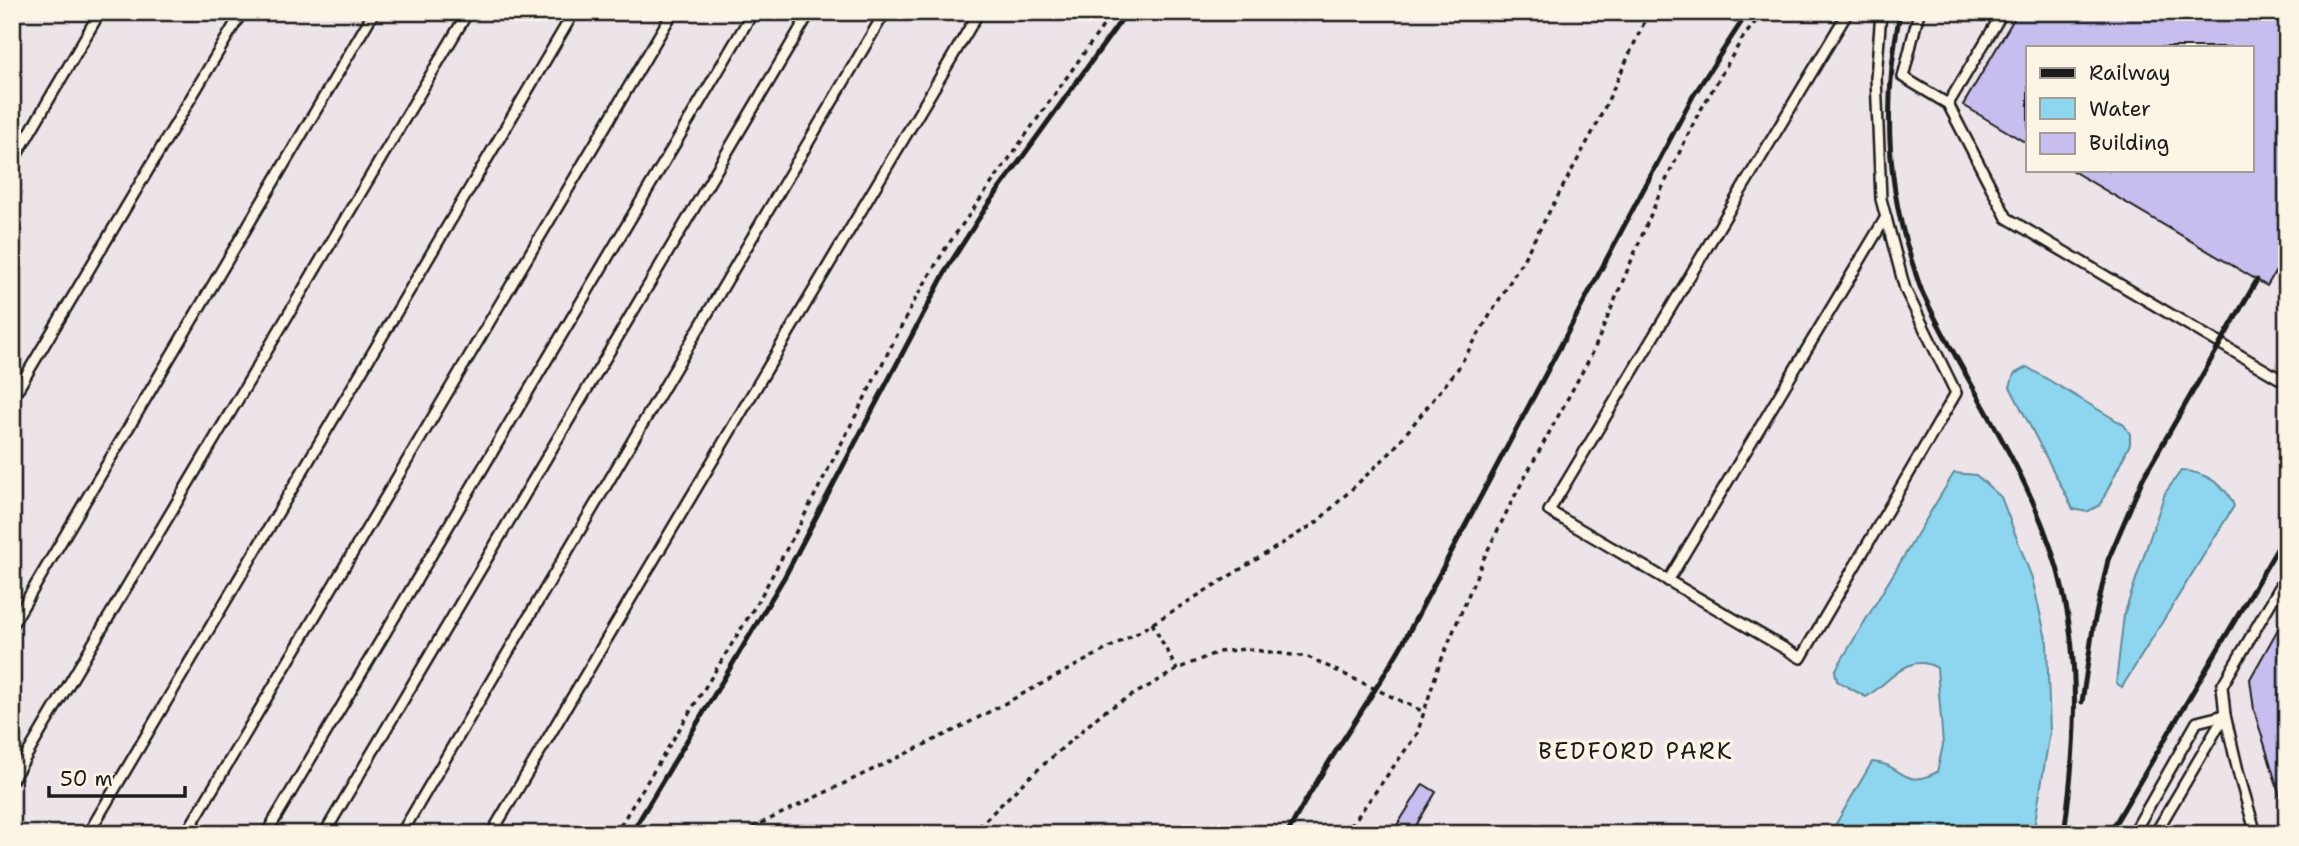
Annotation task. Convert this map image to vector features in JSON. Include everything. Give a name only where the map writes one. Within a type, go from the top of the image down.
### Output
[{"type":"lane","points":[[12,163],[100,12]]},
{"type":"lane","points":[[12,399],[242,12]]},
{"type":"lane","points":[[12,625],[374,12]]},
{"type":"lane","points":[[12,780],[468,12]]},
{"type":"lane","points":[[88,834],[574,12]]},
{"type":"lane","points":[[186,834],[673,12]]},
{"type":"lane","points":[[266,834],[753,12]]},
{"type":"lane","points":[[324,834],[810,12]]},
{"type":"lane","points":[[401,834],[885,12]]},
{"type":"lane","points":[[491,834],[979,12]]},
{"type":"lane","points":[[1848,12],[1549,511],[1801,658],[1956,393],[1905,289],[1881,199],[1877,78],[1881,12]]},
{"type":"lane","points":[[1919,12],[1903,77],[1948,104],[2007,218],[2287,383]]},
{"type":"lane","points":[[1948,104],[2003,12]]},
{"type":"lane","points":[[1668,581],[1886,217]]},
{"type":"lane","points":[[2256,834],[2225,715],[2222,686],[2287,575]]},
{"type":"lane","points":[[2133,834],[2197,722],[2225,715]]},
{"type":"lane","points":[[2155,834],[2225,715]]},
{"type":"path","points":[[615,834],[760,598],[916,298],[945,249],[1112,12]]},
{"type":"path","points":[[743,832],[955,730],[1152,623],[1317,522],[1391,452],[1449,380],[1523,260],[1596,126],[1649,12]]},
{"type":"path","points":[[1345,834],[1417,734],[1438,668],[1483,560],[1593,352],[1659,195],[1696,118],[1742,39],[1763,12]]},
{"type":"path","points":[[1152,623],[1177,670]]},
{"type":"path","points":[[971,834],[1024,782],[1103,712],[1177,670],[1218,652],[1245,649],[1302,656],[1424,712]]},
{"type":"shaded area","points":[[12,12],[2287,12],[2287,834],[12,834]]},
{"type":"water","points":[[2027,367],[2124,425],[2130,434],[2130,444],[2100,505],[2087,512],[2073,509],[2010,387],[2014,374]]},
{"type":"water","points":[[2181,471],[2198,474],[2213,481],[2226,492],[2234,506],[2122,687],[2116,683],[2124,615],[2165,493]]},
{"type":"water","points":[[1954,473],[1976,475],[2001,497],[2032,578],[2047,643],[2050,732],[2033,834],[1830,834],[1872,762],[1882,763],[1916,779],[1937,772],[1943,745],[1937,668],[1917,663],[1908,666],[1866,697],[1837,681],[1835,671]]},
{"type":"building","points":[[2018,12],[2287,12],[2287,252],[2267,286],[2074,172],[2254,172],[2254,46],[2026,46],[2026,143],[1963,105]]},
{"type":"building","points":[[2287,613],[2287,819],[2254,710],[2250,679]]},
{"type":"building","points":[[1423,784],[1436,792],[1411,834],[1406,834],[1396,827]]},
{"type":"railway","points":[[631,834],[785,576],[949,265],[985,209],[1127,12]]},
{"type":"railway","points":[[1287,834],[1404,641],[1693,96],[1748,12]]},
{"type":"railway","points":[[1900,12],[1891,74],[1890,136],[1902,229],[1923,294],[2021,475],[2038,513],[2052,551],[2069,621],[2074,712],[2064,834]]},
{"type":"railway","points":[[2082,702],[2093,628],[2108,560],[2143,478],[2257,280]]},
{"type":"railway","points":[[2109,834],[2287,532]]},
{"type":"district","name":"BEDFORD PARK","points":[[1636,751]]}]
